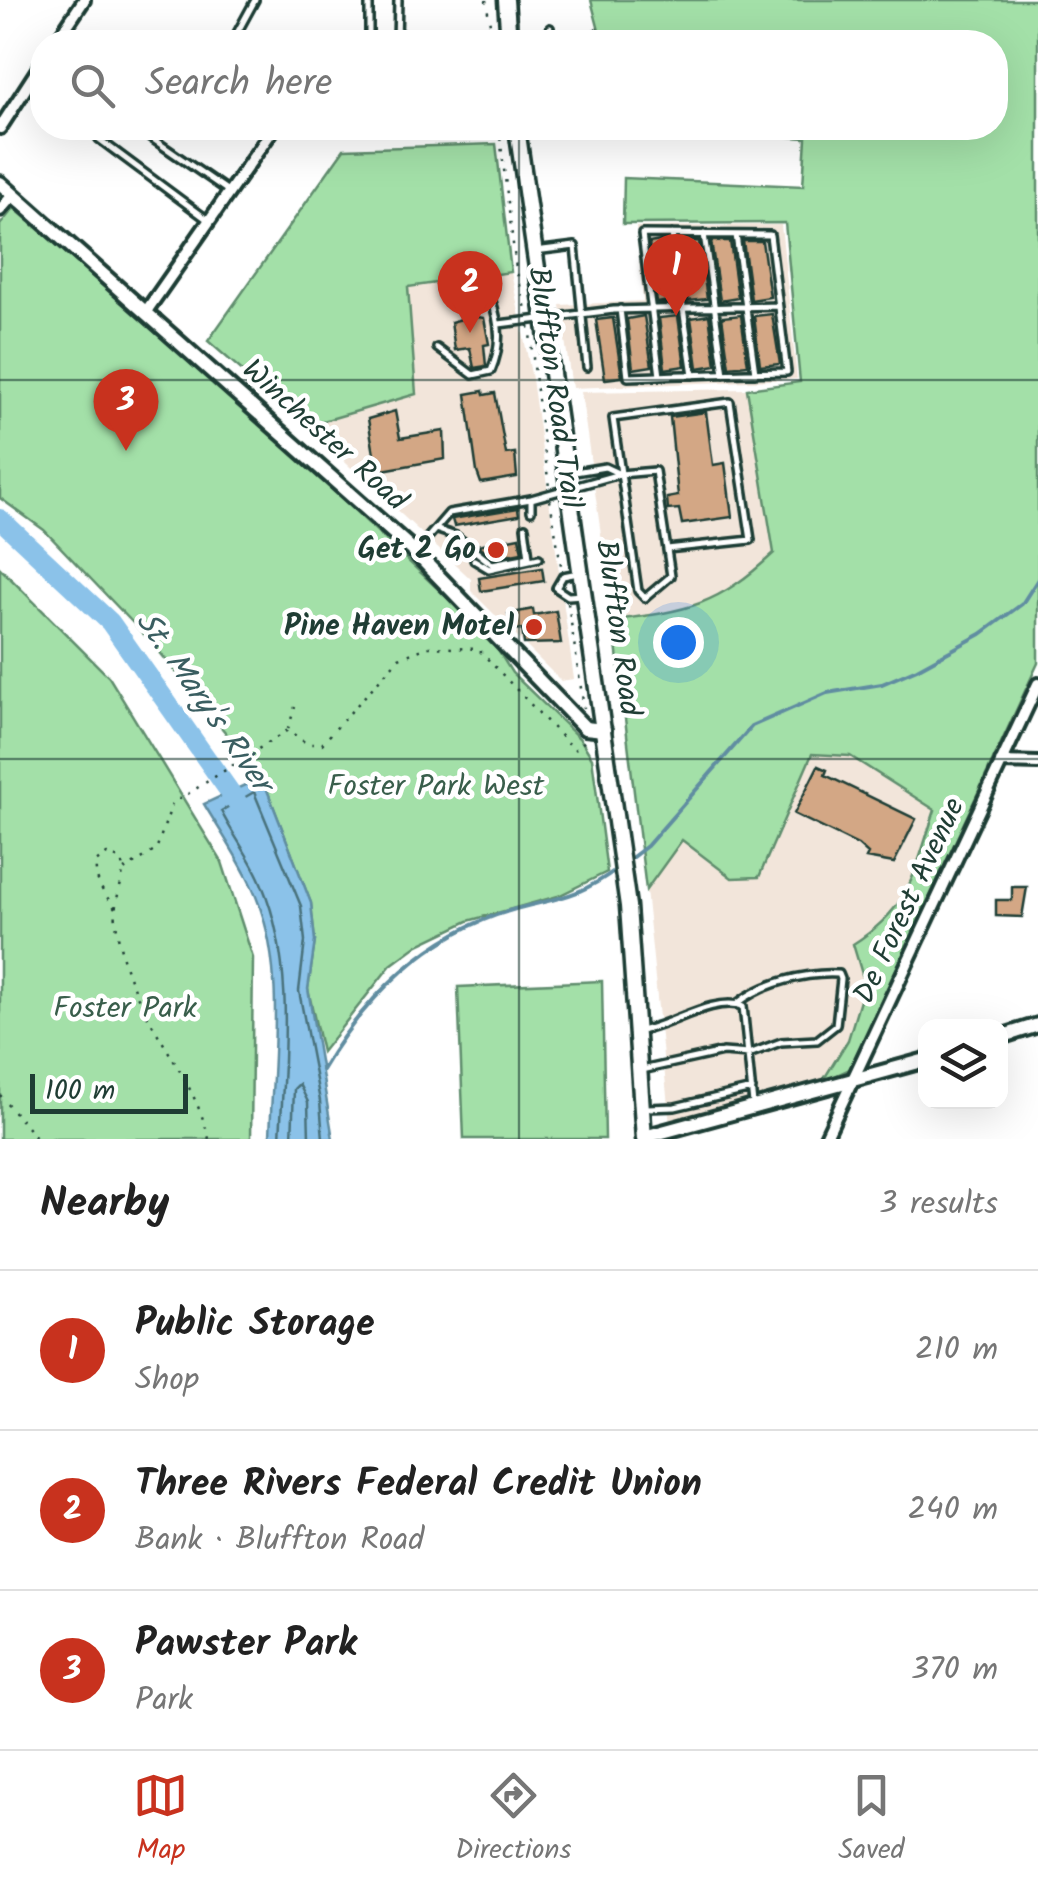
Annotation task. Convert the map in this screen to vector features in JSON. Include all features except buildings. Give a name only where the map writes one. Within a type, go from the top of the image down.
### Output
[{"type":"main road","points":[[506,0],[508,30]]},
{"type":"main road","name":"Bluffton Road","points":[[519,140],[581,572],[576,595],[604,730],[628,906],[644,1138]]},
{"type":"street","points":[[64,30],[84,0]]},
{"type":"street","points":[[0,128],[30,82]]},
{"type":"street","points":[[147,310],[265,140]]},
{"type":"street","name":"Winchester Road","points":[[0,183],[415,552],[585,728],[604,730]]},
{"type":"street","points":[[0,210],[13,194]]},
{"type":"street","name":"De Forest Avenue","points":[[825,1139],[1038,684]]},
{"type":"street","points":[[1001,762],[1038,762]]},
{"type":"street","points":[[1008,1035],[1038,1025]]},
{"type":"street","points":[[644,1138],[918,1062]]},
{"type":"lane","points":[[239,30],[255,0]]},
{"type":"lane","points":[[369,0],[369,30]]},
{"type":"lane","points":[[398,0],[398,30]]},
{"type":"lane","points":[[99,140],[208,220]]},
{"type":"lane","points":[[154,140],[228,191]]},
{"type":"lane","points":[[620,309],[628,377],[694,375],[787,372],[770,235],[642,234],[660,376]]},
{"type":"lane","points":[[672,234],[694,375]]},
{"type":"lane","points":[[704,234],[724,374]]},
{"type":"lane","points":[[736,234],[755,373]]},
{"type":"lane","points":[[534,251],[575,246],[588,367]]},
{"type":"lane","points":[[438,348],[473,375],[491,372],[498,355],[499,324],[491,298]]},
{"type":"lane","points":[[499,324],[620,309],[778,306]]},
{"type":"lane","points":[[568,481],[620,474],[655,470],[671,576],[645,598],[638,591],[620,474],[613,418],[730,402],[751,540],[667,549]]},
{"type":"lane","points":[[415,552],[449,513],[550,494],[568,481],[606,467],[620,474]]},
{"type":"lane","points":[[531,499],[531,511]]},
{"type":"lane","points":[[434,529],[456,536],[492,564],[529,557],[525,527]]},
{"type":"lane","points":[[474,560],[489,569],[539,558]]},
{"type":"lane","points":[[576,595],[556,588],[563,576],[581,572]]},
{"type":"lane","points":[[639,1031],[665,1027],[718,1005],[738,1003],[763,987],[821,975],[839,974],[841,979],[841,1012],[828,1034],[781,1042],[750,1054],[723,1052],[642,1070]]},
{"type":"lane","points":[[738,1003],[746,1009],[753,1107]]},
{"type":"lane","points":[[643,1108],[675,1107],[752,1089]]},
{"type":"path","points":[[486,0],[492,30]]},
{"type":"path","name":"Bluffton Road Trail","points":[[500,140],[563,576]]},
{"type":"path","points":[[576,595],[584,713]]},
{"type":"path","points":[[288,730],[307,744],[322,744],[406,653],[428,647],[473,648],[574,750],[585,744]]},
{"type":"path","points":[[209,1139],[193,1094],[146,1020],[123,958],[115,908],[124,870],[156,850],[172,804],[264,749],[288,730],[295,708]]},
{"type":"path","points":[[115,908],[100,888],[96,862],[114,855],[124,870]]},
{"type":"path","points":[[0,1095],[37,1139]]},
{"type":"shaded area","points":[[781,225],[797,379],[572,388],[560,305],[643,301],[636,227]]},
{"type":"shaded area","points":[[511,272],[532,379],[574,679],[561,681],[471,591],[471,579],[306,426],[416,394],[407,286]]},
{"type":"shaded area","points":[[747,389],[774,552],[743,582],[688,611],[613,620],[581,392]]},
{"type":"shaded area","points":[[812,754],[850,756],[935,810],[905,900],[878,929],[854,944],[865,984],[848,1040],[822,1082],[670,1125],[646,890],[682,840],[731,878],[759,876]]},
{"type":"green space","points":[[591,0],[1038,0],[1038,663],[850,1069],[822,1082],[848,1040],[865,984],[853,944],[873,930],[899,902],[915,870],[935,810],[850,756],[812,754],[759,877],[732,878],[682,840],[646,890],[613,620],[700,603],[735,585],[774,553],[747,389],[800,382],[785,223],[623,224],[624,178],[803,186],[806,140],[1008,140],[1008,30],[599,30]]},
{"type":"green space","points":[[496,144],[511,272],[408,287],[416,394],[306,426],[208,341],[344,149]]},
{"type":"green space","name":"Foster Park West","points":[[14,208],[262,423],[491,639],[512,673],[581,740],[592,758],[607,872],[558,896],[468,921],[418,945],[391,965],[322,1052],[308,989],[315,941],[311,903],[262,777],[153,644],[44,530],[0,498],[0,225]]},
{"type":"green space","name":"Foster Park","points":[[0,568],[109,677],[222,862],[253,958],[251,1139],[0,1139]]},
{"type":"green space","points":[[602,981],[605,1139],[464,1139],[458,987]]},
{"type":"water","points":[[262,777],[311,903],[315,941],[308,989],[333,1139],[270,1139],[275,1010],[270,946],[251,885],[204,804]]},
{"type":"waterway","name":"St. Mary's River","points":[[0,519],[110,622],[244,812]]},
{"type":"waterway","points":[[626,862],[647,846],[752,726],[827,693],[882,684],[917,669],[981,634],[1022,604],[1038,579]]},
{"type":"waterway","points":[[322,1070],[379,994],[426,952],[481,921],[579,891],[618,868]]},
{"type":"place","name":"Public Storage","points":[[676,316]]},
{"type":"place","name":"Three Rivers Federal Credit Union","points":[[470,333]]},
{"type":"place","name":"Pawster Park","points":[[126,451]]},
{"type":"place","name":"Get 2 Go","points":[[496,550]]},
{"type":"place","name":"Pine Haven Motel","points":[[534,627]]}]
